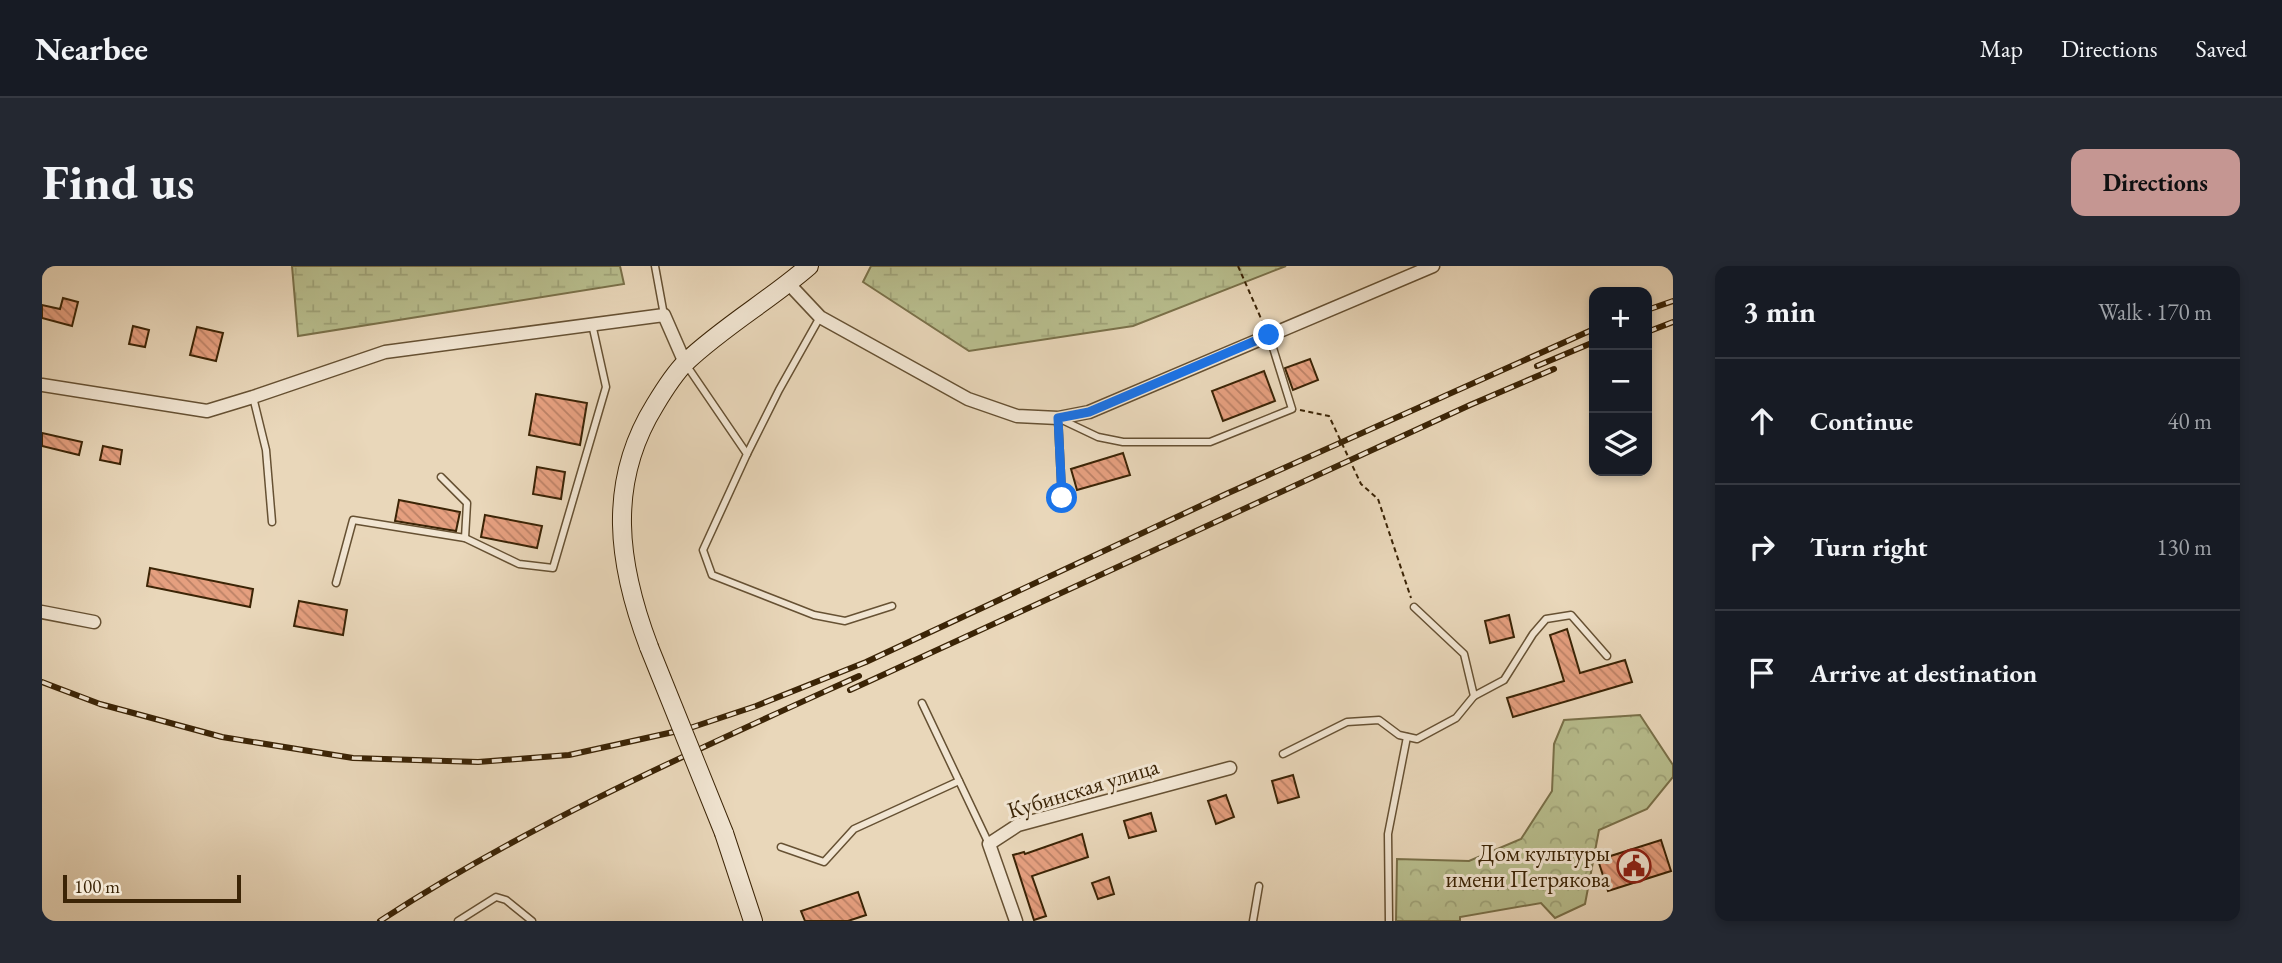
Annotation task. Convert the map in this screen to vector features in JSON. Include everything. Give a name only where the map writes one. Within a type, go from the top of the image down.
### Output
[{"type":"main road","points":[[753,921],[724,833],[635,611],[626,575],[622,502],[627,468],[637,438],[666,387],[685,363],[809,266]]},
{"type":"street","points":[[789,284],[820,317],[968,399],[1017,416],[1058,418],[1089,412],[1433,266]]},
{"type":"street","points":[[42,385],[207,411],[385,352],[664,315],[685,363]]},
{"type":"street","points":[[42,612],[94,622]]},
{"type":"street","name":"Кубинская улица","points":[[1016,921],[989,844],[1018,825],[1230,768]]},
{"type":"lane","points":[[655,266],[664,315]]},
{"type":"lane","points":[[820,317],[779,390],[703,550],[712,575],[814,615],[845,621],[892,606]]},
{"type":"lane","points":[[336,583],[353,520],[465,538],[519,564],[553,568],[606,387],[592,324]]},
{"type":"lane","points":[[1062,498],[1058,418],[1098,437],[1123,442],[1210,442],[1292,409],[1269,335]]},
{"type":"lane","points":[[685,363],[747,454]]},
{"type":"lane","points":[[253,397],[266,450],[272,522]]},
{"type":"lane","points":[[441,477],[467,503],[465,538]]},
{"type":"lane","points":[[1414,607],[1464,654],[1474,696]]},
{"type":"lane","points":[[1283,754],[1347,722],[1379,720],[1399,735],[1417,739],[1456,718],[1474,696],[1504,680],[1533,634],[1546,619],[1572,615],[1607,656]]},
{"type":"lane","points":[[922,703],[989,844]]},
{"type":"lane","points":[[1389,921],[1388,834],[1407,737]]},
{"type":"lane","points":[[781,847],[824,862],[854,830],[959,780]]},
{"type":"lane","points":[[1253,921],[1259,886]]},
{"type":"lane","points":[[458,921],[496,897],[506,900],[532,921]]},
{"type":"path","points":[[1238,266],[1269,335]]},
{"type":"path","points":[[1292,409],[1329,416],[1361,484],[1378,499],[1414,607]]},
{"type":"green space","points":[[292,266],[620,266],[624,284],[298,336]]},
{"type":"green space","points":[[871,266],[1286,266],[1133,326],[969,351],[863,282]]},
{"type":"green space","points":[[1640,715],[1673,765],[1673,777],[1647,809],[1599,830],[1585,904],[1555,918],[1541,903],[1460,917],[1460,921],[1396,921],[1397,859],[1469,861],[1521,839],[1552,791],[1554,744],[1564,720]]},
{"type":"building","points":[[63,298],[78,302],[72,326],[42,318],[42,305],[60,309]]},
{"type":"building","points":[[133,326],[149,330],[145,347],[129,344]]},
{"type":"building","points":[[197,327],[223,333],[216,361],[190,355]]},
{"type":"building","points":[[1310,359],[1318,380],[1293,390],[1285,368]]},
{"type":"building","points":[[1264,371],[1275,401],[1223,421],[1212,391]]},
{"type":"building","points":[[536,394],[587,403],[580,445],[529,435]]},
{"type":"building","points":[[42,433],[82,442],[79,455],[42,446]]},
{"type":"building","points":[[103,446],[122,450],[120,464],[100,460]]},
{"type":"building","points":[[1123,453],[1130,475],[1077,490],[1071,469]]},
{"type":"building","points":[[537,467],[565,472],[561,499],[533,494]]},
{"type":"building","points":[[399,500],[460,512],[456,531],[395,521]]},
{"type":"building","points":[[485,515],[542,526],[537,548],[481,537]]},
{"type":"building","points":[[150,568],[253,589],[250,607],[147,586]]},
{"type":"building","points":[[299,601],[347,610],[343,635],[294,626]]},
{"type":"building","points":[[1509,615],[1514,637],[1490,643],[1485,621]]},
{"type":"building","points":[[1567,629],[1580,673],[1625,660],[1632,682],[1513,717],[1507,698],[1564,681],[1550,635]]},
{"type":"building","points":[[1293,775],[1299,797],[1278,803],[1272,781]]},
{"type":"building","points":[[1226,795],[1234,817],[1216,824],[1208,801]]},
{"type":"building","points":[[1151,813],[1156,831],[1129,838],[1124,821]]},
{"type":"building","points":[[1082,834],[1088,857],[1032,876],[1046,916],[1034,920],[1013,855],[1025,854]]},
{"type":"building","name":"Дом культуры имени Петрякова","points":[[1661,840],[1671,871],[1608,891],[1598,860]]},
{"type":"building","points":[[1109,877],[1114,894],[1098,899],[1092,883]]},
{"type":"building","points":[[858,892],[866,915],[848,921],[805,921],[801,911]]},
{"type":"railway","points":[[1652,308],[1673,301]]},
{"type":"railway","points":[[1652,330],[1673,322]]},
{"type":"railway","points":[[42,682],[100,704],[222,737],[353,758],[478,762],[569,755],[687,729],[756,706],[866,662],[1226,494],[1589,331]]},
{"type":"railway","points":[[1537,366],[1589,344]]},
{"type":"railway","points":[[850,690],[1554,369]]},
{"type":"railway","points":[[380,921],[437,885],[554,820],[675,760],[859,676]]},
{"type":"place","name":"Дом культуры имени Петрякова","points":[[1634,866]]},
{"type":"route","points":[[1062,498],[1058,418],[1089,412],[1269,335]]}]
